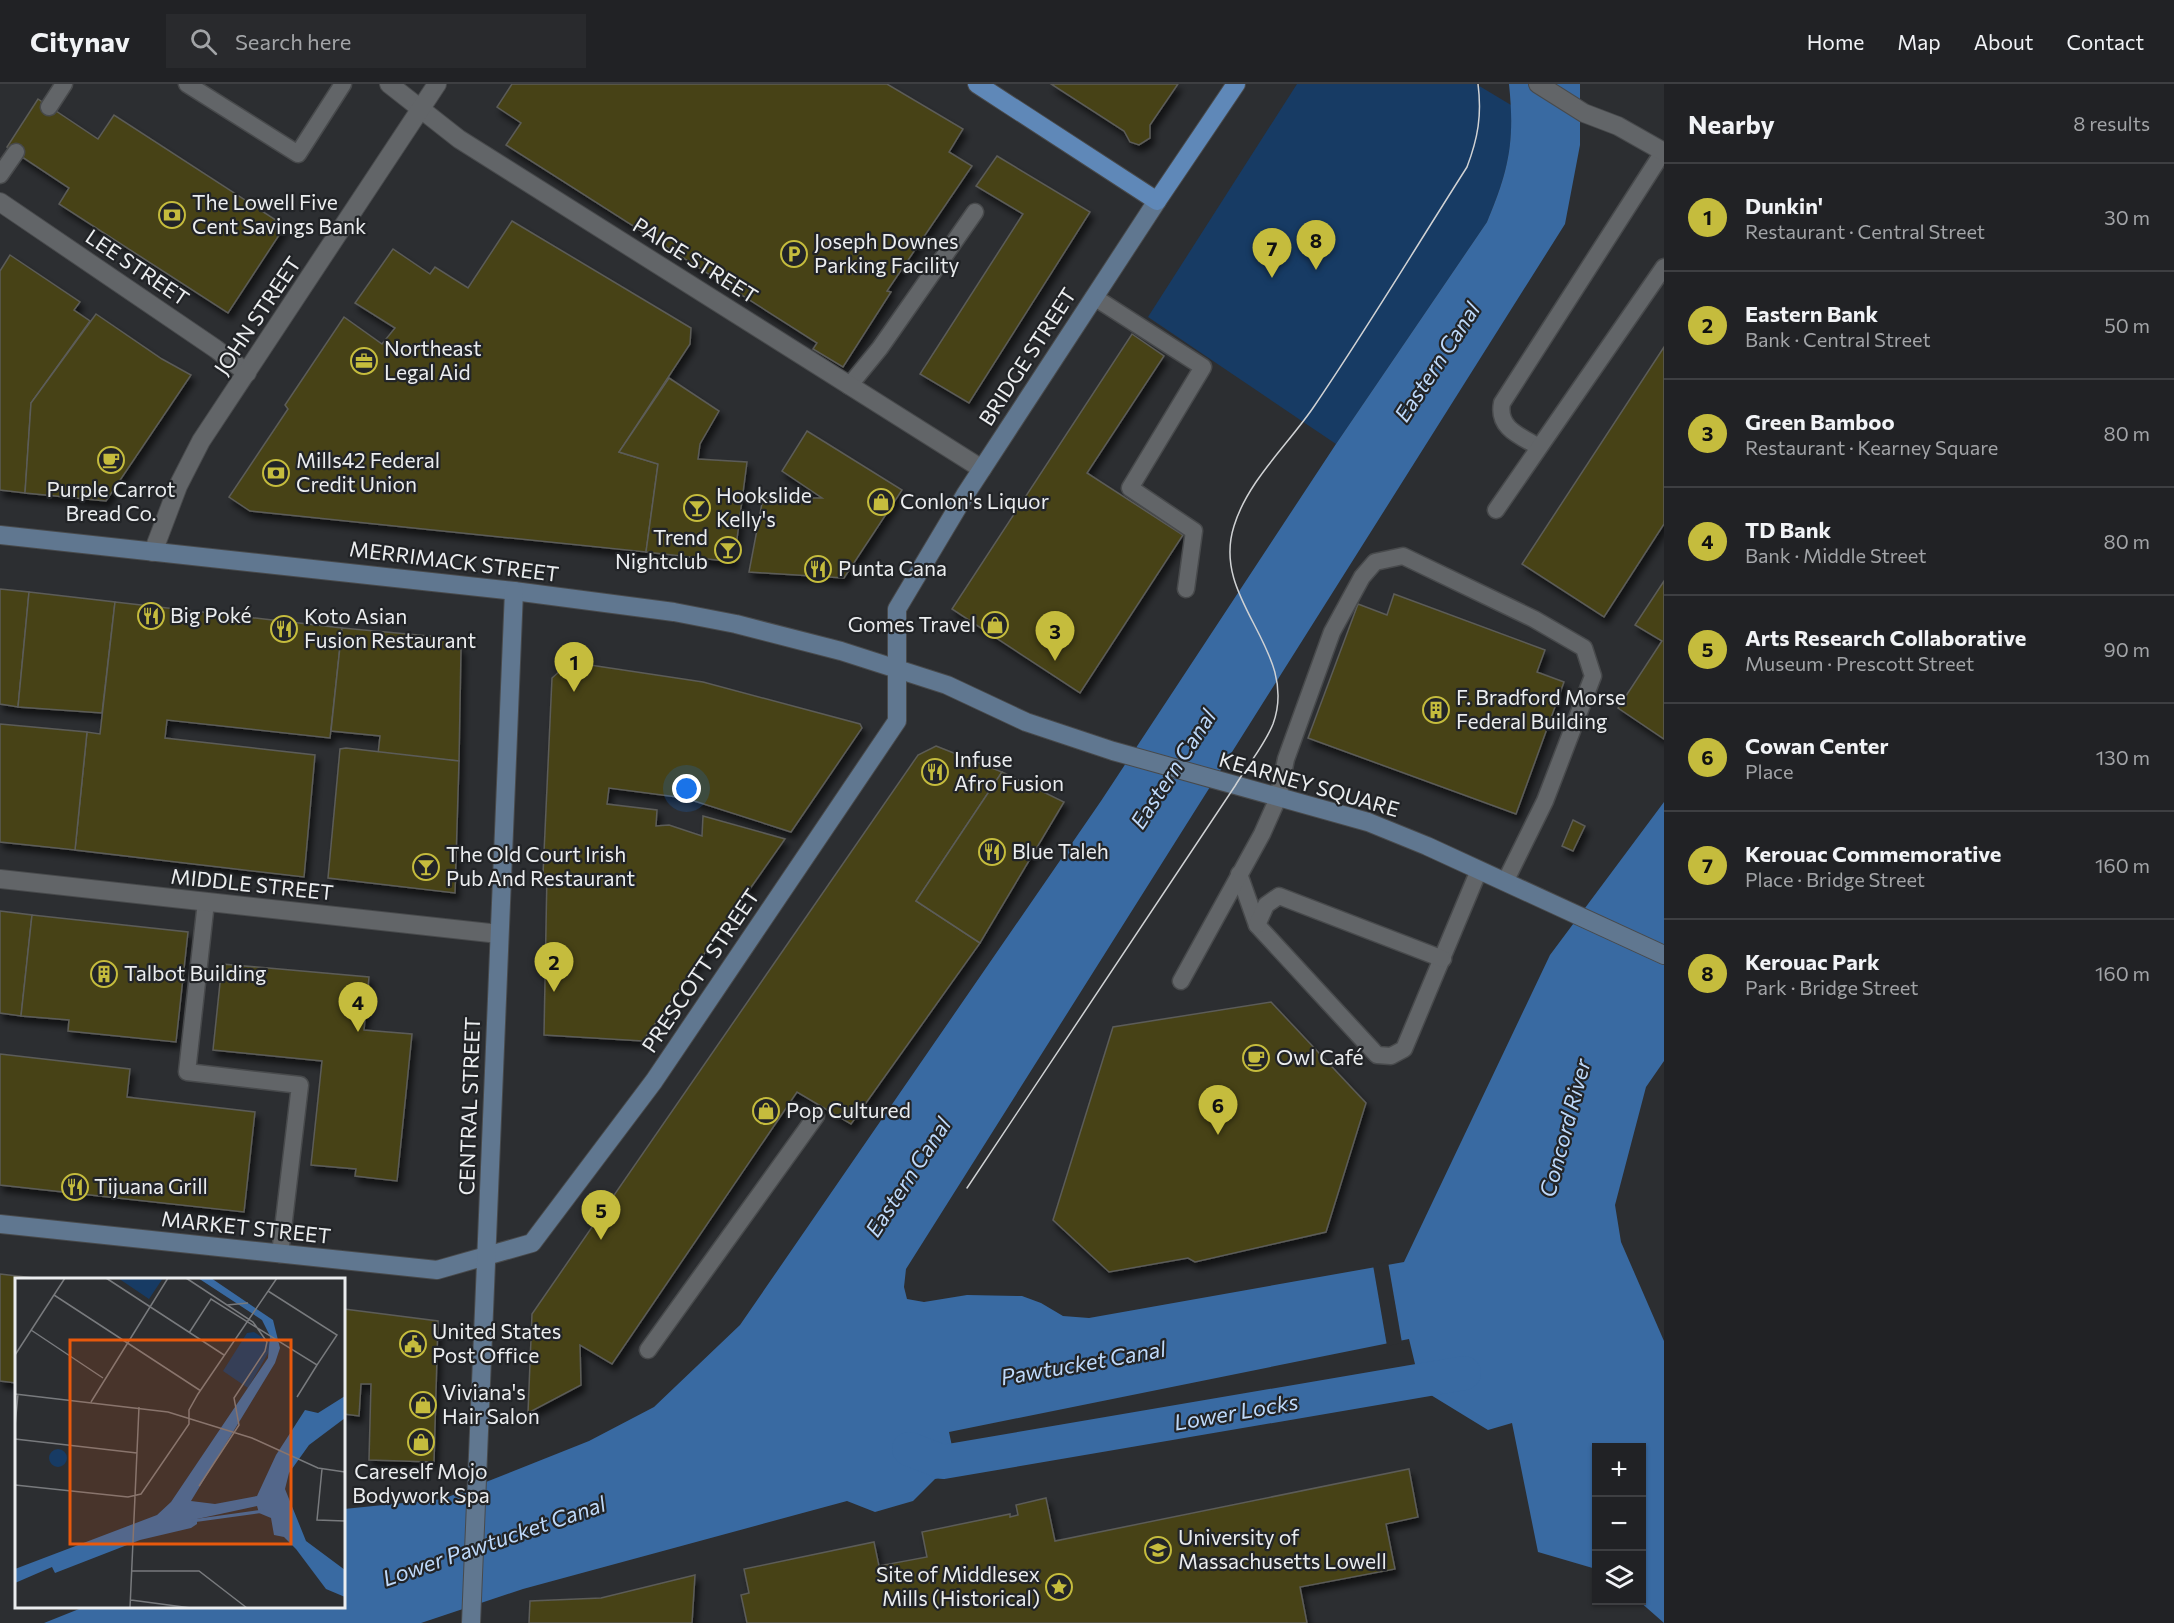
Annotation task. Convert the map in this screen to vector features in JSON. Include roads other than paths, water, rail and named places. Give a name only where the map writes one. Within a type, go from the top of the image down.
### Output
[{"type":"main road","points":[[977,84],[1157,201]]},
{"type":"main road","name":"BRIDGE STREET","points":[[897,669],[897,609],[982,469],[1236,84]]},
{"type":"main road","name":"MERRIMACK STREET","points":[[0,535],[514,591],[674,612],[726,622],[841,651],[897,669]]},
{"type":"main road","name":"CENTRAL STREET","points":[[471,1623],[480,1458],[485,1256],[514,591]]},
{"type":"main road","name":"KEARNEY SQUARE","points":[[897,669],[947,685],[1026,722],[1113,751],[1368,822],[1664,955]]},
{"type":"main road","name":"PRESCOTT STREET","points":[[485,1256],[532,1243],[654,1081],[897,721],[897,669]]},
{"type":"main road","name":"MARKET STREET","points":[[0,1224],[437,1270],[485,1256]]},
{"type":"street","name":"PAIGE STREET","points":[[389,84],[459,139],[982,469]]},
{"type":"street","name":"JOHN STREET","points":[[153,552],[178,486],[201,441],[437,84]]},
{"type":"street","points":[[1538,84],[1584,113],[1618,126],[1664,152]]},
{"type":"street","name":"LEE STREET","points":[[0,202],[216,349],[247,374]]},
{"type":"street","name":"MIDDLE STREET","points":[[0,879],[499,934]]},
{"type":"lane","points":[[49,106],[64,84]]},
{"type":"lane","points":[[187,84],[298,154],[343,84]]},
{"type":"lane","points":[[0,175],[16,152]]},
{"type":"lane","points":[[1539,447],[1503,424],[1500,415],[1503,403],[1664,152]]},
{"type":"lane","points":[[849,386],[880,348],[975,212]]},
{"type":"lane","points":[[1496,510],[1664,267]]},
{"type":"lane","points":[[1094,297],[1203,367],[1130,488],[1194,531],[1186,589]]},
{"type":"lane","points":[[1181,981],[1278,798],[1286,759],[1332,632],[1362,577],[1375,562],[1403,556],[1534,619],[1584,648],[1593,676],[1545,801],[1504,882]]},
{"type":"lane","points":[[1239,874],[1257,926],[1377,1055],[1391,1056],[1404,1049],[1479,870]]},
{"type":"lane","points":[[1257,926],[1266,905],[1279,896],[1443,959]]},
{"type":"lane","points":[[206,902],[186,1072],[300,1085],[280,1254]]},
{"type":"lane","points":[[648,1350],[816,1116]]},
{"type":"water","points":[[1509,84],[1580,84],[1580,145],[1565,224],[906,1269],[904,1287],[907,1299],[924,1302],[967,1295],[1022,1296],[1041,1303],[1063,1316],[1089,1318],[1404,1262],[1550,955],[1664,802],[1664,1061],[1646,1087],[1615,1205],[1621,1242],[1664,1341],[1664,1623],[1644,1605],[1646,1605],[1646,1443],[1592,1443],[1592,1568],[1538,1552],[1512,1423],[1488,1430],[1421,1389],[1409,1339],[949,1432],[958,1475],[935,1479],[913,1501],[875,1512],[847,1501],[523,1589],[421,1623],[44,1623],[82,1608],[345,1608],[345,1509],[443,1499],[589,1441],[654,1407],[740,1325],[1101,801],[1336,444],[1487,222],[1505,171],[1511,122]]},
{"type":"waterway","name":"Lower Locks","points":[[909,1449],[943,1462],[1464,1373]]},
{"type":"tram line","points":[[967,1188],[1255,756],[1273,724],[1278,697],[1275,672],[1234,578],[1230,553],[1234,526],[1249,493],[1305,420],[1335,376],[1467,167],[1478,126],[1480,106],[1478,84]]},
{"type":"place","name":"The Lowell Five Cent Savings Bank","points":[[172,215]]},
{"type":"place","name":"Joseph Downes Parking Facility","points":[[794,254]]},
{"type":"place","name":"Kerouac Park","points":[[1316,270]]},
{"type":"place","name":"Kerouac Commemorative","points":[[1272,278]]},
{"type":"place","name":"Northeast Legal Aid","points":[[364,361]]},
{"type":"place","name":"Purple Carrot Bread Co.","points":[[111,460]]},
{"type":"place","name":"Mills42 Federal Credit Union","points":[[276,473]]},
{"type":"place","name":"Conlon's Liquor","points":[[881,502]]},
{"type":"place","name":"Hookslide Kelly's","points":[[697,508]]},
{"type":"place","name":"Trend Nightclub","points":[[728,550]]},
{"type":"place","name":"Punta Cana","points":[[818,569]]},
{"type":"place","name":"Big Poké","points":[[151,616]]},
{"type":"place","name":"Gomes Travel","points":[[995,625]]},
{"type":"place","name":"Koto Asian Fusion Restaurant","points":[[284,629]]},
{"type":"place","name":"Green Bamboo","points":[[1055,661]]},
{"type":"place","name":"Dunkin'","points":[[574,692]]},
{"type":"place","name":"F. Bradford Morse Federal Building","points":[[1436,710]]},
{"type":"place","name":"Infuse Afro Fusion","points":[[935,772]]},
{"type":"place","name":"Blue Taleh","points":[[992,852]]},
{"type":"place","name":"The Old Court Irish Pub And Restaurant","points":[[426,867]]},
{"type":"place","name":"Talbot Building","points":[[104,974]]},
{"type":"place","name":"Eastern Bank","points":[[554,992]]},
{"type":"place","name":"TD Bank","points":[[358,1032]]},
{"type":"place","name":"Owl Café","points":[[1256,1058]]},
{"type":"place","name":"Pop Cultured","points":[[766,1111]]},
{"type":"place","name":"Cowan Center","points":[[1218,1135]]},
{"type":"place","name":"Tijuana Grill","points":[[75,1187]]},
{"type":"place","name":"Arts Research Collaborative","points":[[601,1240]]},
{"type":"place","name":"United States Post Office","points":[[413,1344]]},
{"type":"place","name":"Viviana's Hair Salon","points":[[423,1405]]},
{"type":"place","name":"Careself Mojo Bodywork Spa","points":[[421,1442]]},
{"type":"place","name":"University of Massachusetts Lowell","points":[[1158,1550]]},
{"type":"place","name":"Site of Middlesex Mills (Historical)","points":[[1059,1587]]},
{"type":"water label","name":"Eastern Canal","points":[[1437,362]]},
{"type":"water label","name":"Eastern Canal","points":[[1173,769]]},
{"type":"water label","name":"Concord River","points":[[1565,1128]]},
{"type":"water label","name":"Eastern Canal","points":[[908,1177]]},
{"type":"water label","name":"Pawtucket Canal","points":[[1083,1363]]},
{"type":"water label","name":"Lower Pawtucket Canal","points":[[494,1541]]}]
